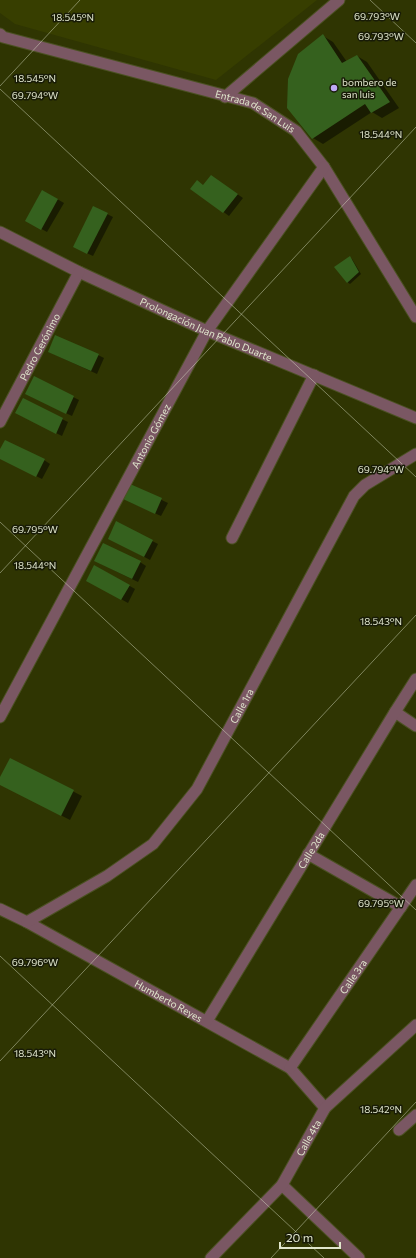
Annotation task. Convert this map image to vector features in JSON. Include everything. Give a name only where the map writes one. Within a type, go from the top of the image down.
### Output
[{"type":"street","points":[[225,97],[338,0]]},
{"type":"street","name":"Entrada de San Luis","points":[[1,39],[253,103],[296,131],[324,167],[416,318]]},
{"type":"street","name":"Antonio Gómez","points":[[0,718],[207,331],[324,167]]},
{"type":"street","name":"Prolongación Juan Pablo Duarte","points":[[0,232],[79,272],[207,331],[416,418]]},
{"type":"street","name":"Pedro Gerónimo","points":[[0,422],[79,272]]},
{"type":"street","points":[[232,538],[314,375]]},
{"type":"street","name":"Calle 1ra","points":[[27,922],[107,876],[153,844],[197,789],[354,496],[366,485],[416,454]]},
{"type":"street","name":"Calle 2da","points":[[207,1021],[416,679]]},
{"type":"street","points":[[395,712],[416,726]]},
{"type":"street","points":[[308,854],[401,907]]},
{"type":"street","name":"Calle 3ra","points":[[290,1068],[416,885]]},
{"type":"street","name":"Humberto Reyes","points":[[0,909],[27,922],[290,1068],[325,1108]]},
{"type":"street","name":"Calle 4ta","points":[[211,1258],[282,1185],[325,1108],[416,1026]]},
{"type":"street","points":[[399,1130],[416,1115]]},
{"type":"street","points":[[282,1185],[359,1258]]},
{"type":"shaded area","points":[[0,0],[317,0],[216,80],[15,24],[0,13]]},
{"type":"building","name":"bombero de san luis","points":[[323,34],[342,63],[357,55],[390,102],[371,113],[365,104],[312,139],[287,108],[288,79],[298,54]]},
{"type":"building","points":[[211,175],[238,194],[223,213],[190,189],[197,180],[203,185]]},
{"type":"building","points":[[42,190],[58,199],[41,230],[25,221]]},
{"type":"building","points":[[93,206],[108,213],[87,254],[73,247]]},
{"type":"building","points":[[350,256],[359,272],[347,283],[334,267]]},
{"type":"building","points":[[55,335],[99,354],[91,371],[48,352]]},
{"type":"building","points":[[34,376],[74,396],[66,414],[25,394]]},
{"type":"building","points":[[23,398],[63,418],[56,434],[15,413]]},
{"type":"building","points":[[5,440],[45,459],[36,477],[0,459],[0,449]]},
{"type":"building","points":[[130,484],[162,498],[155,514],[123,499]]},
{"type":"building","points":[[116,521],[153,540],[144,557],[108,539]]},
{"type":"building","points":[[103,543],[141,561],[132,579],[94,561]]},
{"type":"building","points":[[94,565],[130,585],[121,600],[86,581]]},
{"type":"building","points":[[10,758],[74,790],[61,816],[0,785],[0,777]]},
{"type":"place","name":"bombero de san luis","points":[[334,88]]}]
